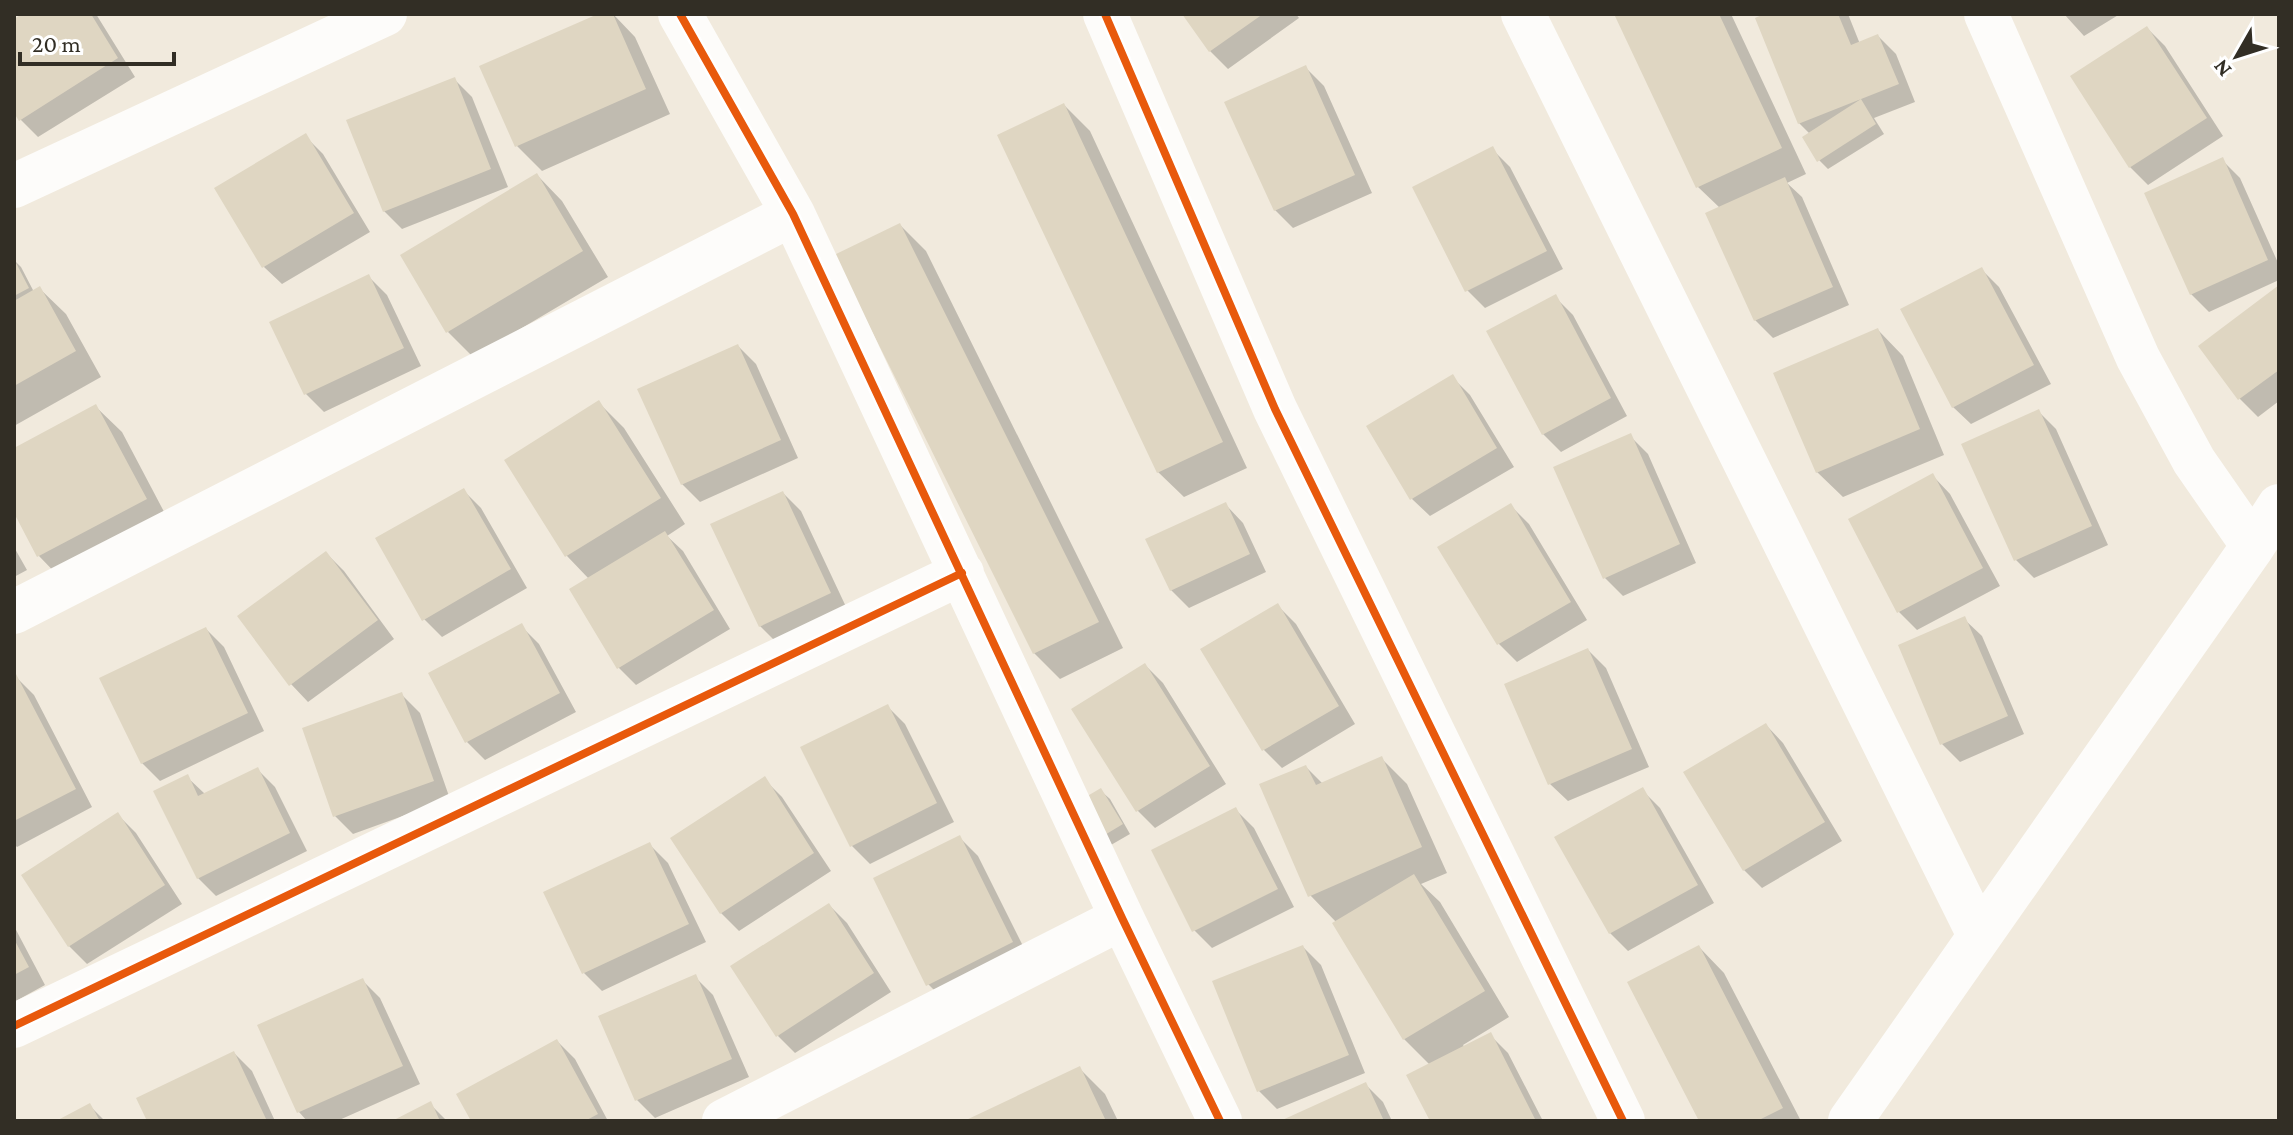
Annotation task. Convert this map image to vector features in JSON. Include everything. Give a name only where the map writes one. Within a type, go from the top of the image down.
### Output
[{"type":"street","points":[[14,186],[385,14]]},
{"type":"street","points":[[680,14],[793,214],[1220,1121]]},
{"type":"street","points":[[1105,14],[1275,409],[1623,1121]]},
{"type":"street","points":[[1523,14],[1979,935]]},
{"type":"street","points":[[1986,14],[2138,358],[2194,461],[2253,546]]},
{"type":"street","points":[[14,612],[793,214]]},
{"type":"street","points":[[1850,1121],[2279,506]]},
{"type":"street","points":[[14,1026],[962,573]]},
{"type":"street","points":[[724,1121],[1122,918]]},
{"type":"building","points":[[22,14],[91,14],[118,58],[19,121],[14,113],[14,19]]},
{"type":"building","points":[[598,14],[613,14],[646,89],[515,147],[479,66]]},
{"type":"building","points":[[1182,14],[1263,14],[1209,52]]},
{"type":"building","points":[[1614,14],[1719,14],[1782,148],[1696,188]]},
{"type":"building","points":[[1764,14],[1838,14],[1851,45],[1878,34],[1899,84],[1798,124],[1755,18]]},
{"type":"building","points":[[2147,26],[2207,118],[2129,168],[2070,76]]},
{"type":"building","points":[[1306,65],[1355,175],[1274,211],[1224,102]]},
{"type":"building","points":[[455,77],[491,169],[383,212],[346,120]]},
{"type":"building","points":[[1861,99],[1876,124],[1817,162],[1802,137]]},
{"type":"building","points":[[1064,103],[1223,442],[1157,473],[997,135]]},
{"type":"building","points":[[306,133],[354,213],[262,268],[214,188]]},
{"type":"building","points":[[1493,146],[1547,251],[1465,292],[1412,187]]},
{"type":"building","points":[[2223,157],[2268,260],[2190,295],[2144,193]]},
{"type":"building","points":[[537,173],[583,251],[446,333],[400,255]]},
{"type":"building","points":[[1785,177],[1833,287],[1754,321],[1705,213]]},
{"type":"building","points":[[900,223],[1099,622],[1033,654],[834,255]]},
{"type":"building","points":[[14,259],[29,288],[14,296]]},
{"type":"building","points":[[1982,267],[2034,365],[1952,408],[1900,309]]},
{"type":"building","points":[[369,274],[404,348],[304,395],[269,322]]},
{"type":"building","points":[[2279,285],[2279,370],[2238,400],[2198,346]]},
{"type":"building","points":[[40,286],[76,351],[14,386],[14,301]]},
{"type":"building","points":[[1556,294],[1611,398],[1542,435],[1486,331]]},
{"type":"building","points":[[1878,328],[1920,429],[1816,473],[1773,373]]},
{"type":"building","points":[[738,344],[781,440],[681,485],[637,389]]},
{"type":"building","points":[[1453,374],[1497,448],[1410,500],[1366,426]]},
{"type":"building","points":[[599,400],[661,498],[565,557],[504,460]]},
{"type":"building","points":[[96,404],[147,499],[37,557],[14,513],[14,448]]},
{"type":"building","points":[[2039,409],[2092,526],[2014,561],[1961,444]]},
{"type":"building","points":[[1631,433],[1680,544],[1603,579],[1553,467]]},
{"type":"building","points":[[1933,473],[1983,568],[1897,613],[1848,519]]},
{"type":"building","points":[[464,488],[511,569],[422,621],[375,538]]},
{"type":"building","points":[[783,491],[831,593],[759,627],[710,524]]},
{"type":"building","points":[[1226,502],[1250,554],[1170,591],[1145,539]]},
{"type":"building","points":[[1511,503],[1571,602],[1497,645],[1437,547]]},
{"type":"building","points":[[665,531],[714,610],[617,669],[569,589]]},
{"type":"building","points":[[326,551],[378,620],[289,686],[237,616]]},
{"type":"building","points":[[1278,603],[1339,706],[1262,751],[1200,649]]},
{"type":"building","points":[[1965,616],[2008,716],[1940,745],[1898,645]]},
{"type":"building","points":[[522,623],[560,693],[465,743],[428,673]]},
{"type":"building","points":[[206,627],[248,713],[141,764],[99,678]]},
{"type":"building","points":[[1588,648],[1632,749],[1548,785],[1504,684]]},
{"type":"building","points":[[1145,663],[1210,766],[1136,812],[1071,709]]},
{"type":"building","points":[[16,674],[76,789],[14,821],[14,676]]},
{"type":"building","points":[[402,692],[434,781],[333,817],[302,728]]},
{"type":"building","points":[[888,704],[937,803],[850,847],[800,747]]},
{"type":"building","points":[[1766,723],[1825,822],[1743,871],[1683,772]]},
{"type":"building","points":[[1382,756],[1422,847],[1308,897],[1259,784],[1306,765],[1316,785]]},
{"type":"building","points":[[258,767],[290,833],[197,879],[153,791],[188,774],[198,796]]},
{"type":"building","points":[[765,776],[814,853],[720,914],[670,838]]},
{"type":"building","points":[[1643,787],[1698,885],[1609,934],[1554,837]]},
{"type":"building","points":[[1101,788],[1123,824],[1093,842],[1072,805]]},
{"type":"building","points":[[1236,807],[1278,889],[1192,932],[1151,850]]},
{"type":"building","points":[[118,812],[165,885],[68,947],[21,875]]},
{"type":"building","points":[[960,835],[1013,942],[926,986],[873,878]]},
{"type":"building","points":[[650,842],[689,924],[582,974],[543,892]]},
{"type":"building","points":[[1414,874],[1485,991],[1403,1040],[1332,923]]},
{"type":"building","points":[[829,903],[874,973],[776,1037],[730,966]]},
{"type":"building","points":[[14,939],[29,967],[14,975]]},
{"type":"building","points":[[1303,945],[1349,1055],[1257,1092],[1212,981]]},
{"type":"building","points":[[1699,945],[1783,1108],[1757,1121],[1699,1121],[1627,982]]},
{"type":"building","points":[[696,974],[732,1059],[635,1101],[598,1016]]},
{"type":"building","points":[[363,978],[403,1066],[297,1113],[257,1025]]},
{"type":"building","points":[[1491,1032],[1536,1121],[1430,1121],[1406,1075]]},
{"type":"building","points":[[557,1039],[598,1114],[585,1121],[471,1121],[456,1094]]},
{"type":"building","points":[[234,1051],[267,1121],[147,1121],[136,1098]]},
{"type":"building","points":[[1080,1066],[1106,1121],[964,1121]]},
{"type":"building","points":[[1366,1082],[1384,1121],[1280,1121]]},
{"type":"building","points":[[431,1101],[440,1121],[392,1121]]},
{"type":"building","points":[[90,1103],[100,1121],[56,1121]]},
{"type":"cycle path","points":[[680,14],[793,214],[1220,1121]]},
{"type":"cycle path","points":[[1105,14],[1275,409],[1623,1121]]},
{"type":"cycle path","points":[[14,1026],[962,573]]}]
